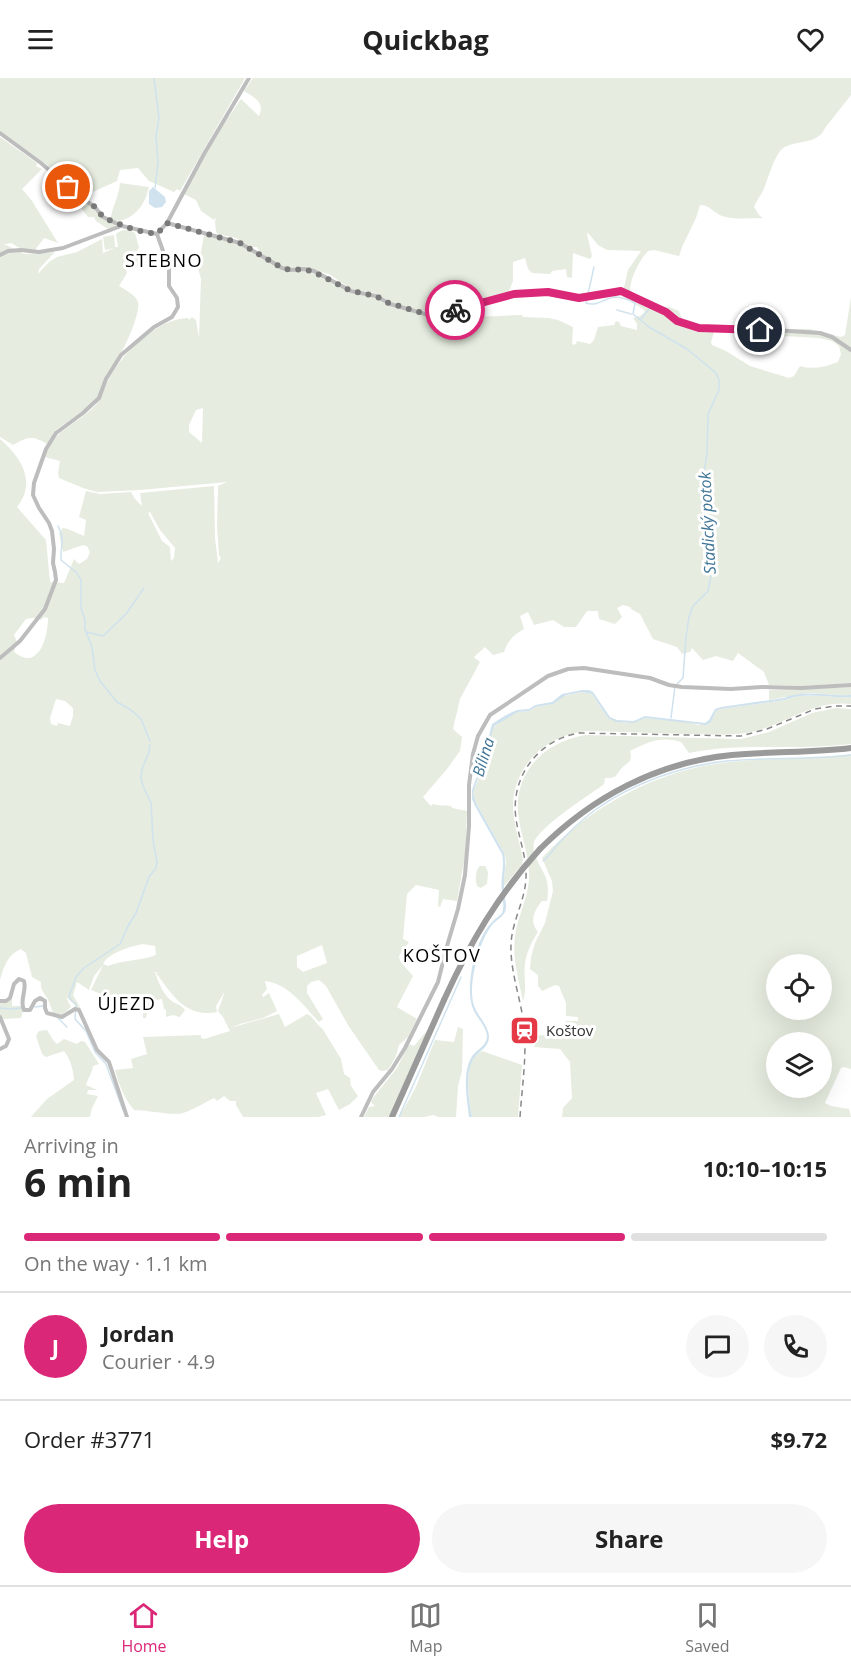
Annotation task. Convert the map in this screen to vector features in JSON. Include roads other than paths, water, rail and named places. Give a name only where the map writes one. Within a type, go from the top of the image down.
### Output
[{"type":"highway","points":[[394,1117],[446,1001],[492,916],[541,851],[569,826],[601,803],[638,783],[670,771],[723,759],[819,755],[851,750]]},
{"type":"street","points":[[157,234],[167,223],[249,78]]},
{"type":"street","points":[[0,133],[95,207],[103,217],[122,226],[157,234]]},
{"type":"street","points":[[167,223],[240,243],[282,268],[314,272],[351,291],[376,296],[390,304],[426,314],[449,312],[514,294],[548,292],[579,298],[621,291],[666,312],[677,321],[699,328],[744,328],[814,333],[832,337],[851,350]]},
{"type":"street","points":[[0,255],[8,251],[39,252],[63,248],[122,226]]},
{"type":"street","points":[[0,658],[20,641],[42,614],[49,603],[56,580],[50,523],[33,495],[34,483],[46,449],[56,433],[99,398],[106,379],[121,355],[154,327],[172,317],[177,307],[177,298],[169,286],[169,268],[157,234]]},
{"type":"street","points":[[361,1117],[373,1092],[396,1064],[437,987],[459,904],[467,852],[473,754],[478,736],[494,712],[544,679],[568,669],[588,668],[648,678],[676,687],[731,689],[851,685]]},
{"type":"street","points":[[0,1001],[10,998],[14,984],[19,979],[25,984],[22,1006],[26,1011],[30,1010],[35,1001],[40,998],[45,1001],[47,1013],[56,1016],[66,1016],[76,1009],[97,1050],[109,1062],[127,1117]]},
{"type":"street","points":[[0,1017],[9,1041],[0,1049]]},
{"type":"water","points":[[153,187],[165,197],[166,202],[162,207],[155,208],[149,204],[149,191]]},
{"type":"water","points":[[582,690],[593,692],[610,717],[617,720],[634,721],[645,716],[705,723],[715,709],[721,707],[801,694],[851,695],[851,697],[802,696],[721,709],[716,711],[711,722],[706,725],[645,718],[634,723],[616,722],[608,718],[592,694],[582,692],[566,695],[553,704],[518,712],[494,726],[473,794],[504,853],[506,910],[486,934],[474,972],[473,1003],[487,1030],[489,1040],[474,1058],[469,1071],[468,1087],[472,1117],[469,1117],[466,1087],[468,1065],[487,1037],[471,1004],[472,968],[482,937],[493,921],[502,913],[503,904],[502,854],[475,806],[472,790],[492,724],[517,710],[552,702],[562,694]]},
{"type":"waterway","points":[[154,78],[159,118],[156,136],[158,163],[155,188]]},
{"type":"waterway","name":"Stadický potok","points":[[594,267],[586,303],[594,304],[615,297],[635,303],[633,314],[649,327],[687,349],[716,373],[719,380],[719,390],[708,414],[707,453],[701,498],[710,549],[711,576],[708,591],[693,606],[689,617],[683,678],[675,686],[671,718]]},
{"type":"waterway","points":[[633,295],[653,304],[641,319]]},
{"type":"waterway","points":[[553,296],[581,300]]},
{"type":"waterway","points":[[617,310],[631,314]]},
{"type":"waterway","points":[[58,526],[62,539],[61,560],[77,573],[81,580],[81,608],[85,629],[92,647],[95,670],[100,681],[117,702],[141,719],[150,741]]},
{"type":"waterway","points":[[87,632],[103,636],[126,614],[144,588]]},
{"type":"waterway","points":[[123,1110],[106,1064],[95,1052],[86,1031],[75,1019],[76,1004],[69,996],[76,977],[84,968],[120,944],[136,913],[149,877],[156,868],[151,803],[141,778],[150,745]]},
{"type":"waterway","points":[[543,861],[580,822],[595,810],[625,792],[658,777],[692,767],[727,761],[851,755]]},
{"type":"waterway","points":[[399,1117],[461,977]]},
{"type":"waterway","points":[[35,1007],[43,1006]]},
{"type":"waterway","points":[[0,1008],[21,1008]]},
{"type":"waterway","points":[[58,1018],[67,1027]]},
{"type":"railway","points":[[520,1117],[525,1037],[512,965],[511,944],[526,878],[515,804],[522,775],[530,763],[551,743],[579,733],[741,736],[767,729],[815,709],[851,706]]},
{"type":"place","name":"Koštov","points":[[525,1031]]},
{"type":"district","name":"STEBNO","points":[[164,261]]},
{"type":"district","name":"KOŠTOV","points":[[442,956]]},
{"type":"district","name":"ÚJEZD","points":[[127,1004]]},
{"type":"water label","name":"Bílina","points":[[483,757]]}]
